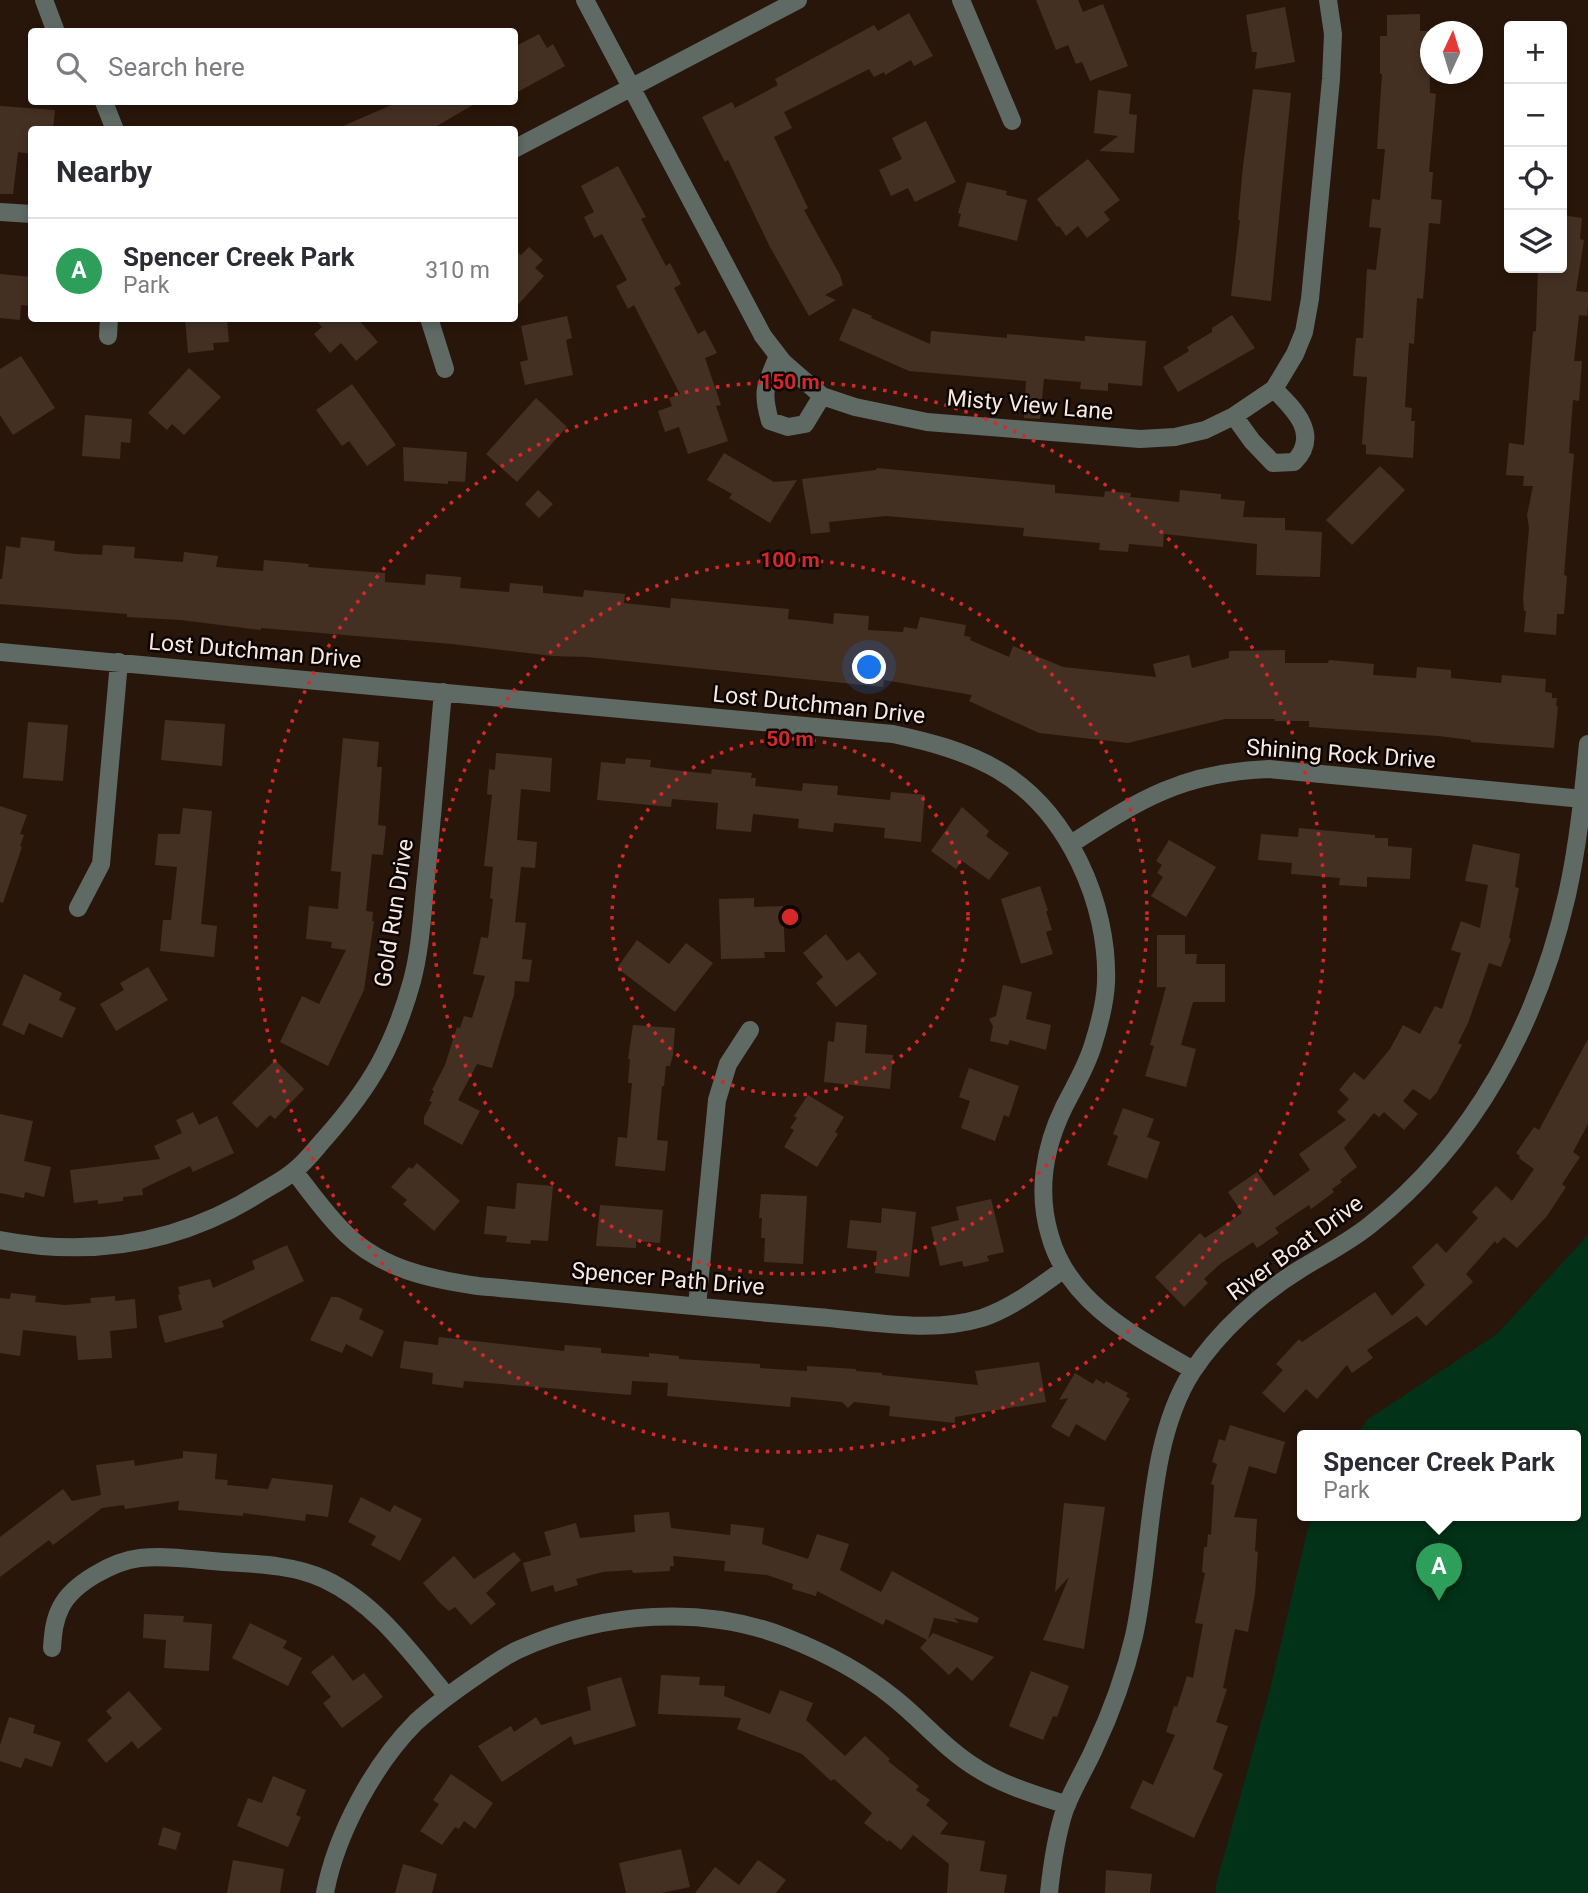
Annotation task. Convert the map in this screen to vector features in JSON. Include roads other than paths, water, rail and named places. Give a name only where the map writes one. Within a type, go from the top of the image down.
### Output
[{"type":"street","points":[[44,0],[54,28]]},
{"type":"street","name":"Misty View Lane","points":[[585,0],[763,336],[778,356],[822,396],[927,422],[1140,439],[1175,437],[1205,430],[1234,416],[1274,389],[1295,354],[1304,332],[1310,299],[1331,79],[1333,34],[1328,0]]},
{"type":"street","points":[[518,147],[798,0]]},
{"type":"street","points":[[961,0],[1012,121]]},
{"type":"street","points":[[105,105],[113,126]]},
{"type":"street","points":[[0,212],[28,215]]},
{"type":"street","points":[[430,322],[445,369]]},
{"type":"street","points":[[778,356],[764,390],[764,402],[770,421],[788,427],[805,424],[822,396]]},
{"type":"street","points":[[1234,416],[1252,441],[1273,463],[1294,462],[1306,443],[1298,413],[1274,389]]},
{"type":"street","name":"Lost Dutchman Drive","points":[[0,652],[893,734],[935,743],[1000,772],[1029,794],[1071,844],[1087,879],[1100,918],[1106,984],[1102,1014],[1081,1077],[1054,1127],[1045,1166],[1044,1209],[1050,1238],[1064,1269],[1104,1315],[1193,1370]]},
{"type":"street","points":[[78,908],[101,864],[119,662]]},
{"type":"street","name":"Gold Run Drive","points":[[0,1240],[76,1249],[117,1246],[202,1224],[238,1207],[294,1171],[356,1103],[375,1074],[396,1030],[413,979],[428,861],[443,692]]},
{"type":"street","name":"River Boat Drive","points":[[1049,1893],[1055,1842],[1066,1805],[1115,1699],[1133,1639],[1144,1588],[1163,1442],[1177,1399],[1193,1370],[1233,1323],[1269,1292],[1367,1227],[1402,1198],[1436,1164],[1462,1132],[1498,1076],[1525,1025],[1567,897],[1583,799],[1588,744]]},
{"type":"street","name":"Shining Rock Drive","points":[[1071,844],[1128,807],[1173,786],[1240,770],[1269,769],[1583,799]]},
{"type":"street","points":[[697,1306],[717,1100],[728,1064],[750,1030]]},
{"type":"street","name":"Spencer Path Drive","points":[[294,1171],[348,1236],[380,1258],[411,1273],[478,1286],[914,1325],[948,1325],[982,1318],[1015,1302],[1064,1269]]},
{"type":"street","points":[[52,1648],[54,1626],[61,1605],[82,1583],[111,1566],[139,1558],[256,1564],[324,1578],[352,1595],[387,1626],[447,1696]]},
{"type":"street","points":[[325,1893],[328,1875],[341,1838],[360,1799],[415,1724],[447,1696],[519,1649],[565,1633],[617,1620],[661,1616],[715,1619],[748,1625],[786,1637],[862,1674],[895,1698],[947,1748],[979,1770],[1014,1787],[1066,1805]]},
{"type":"place","name":"Spencer Creek Park","points":[[1439,1601]]}]
